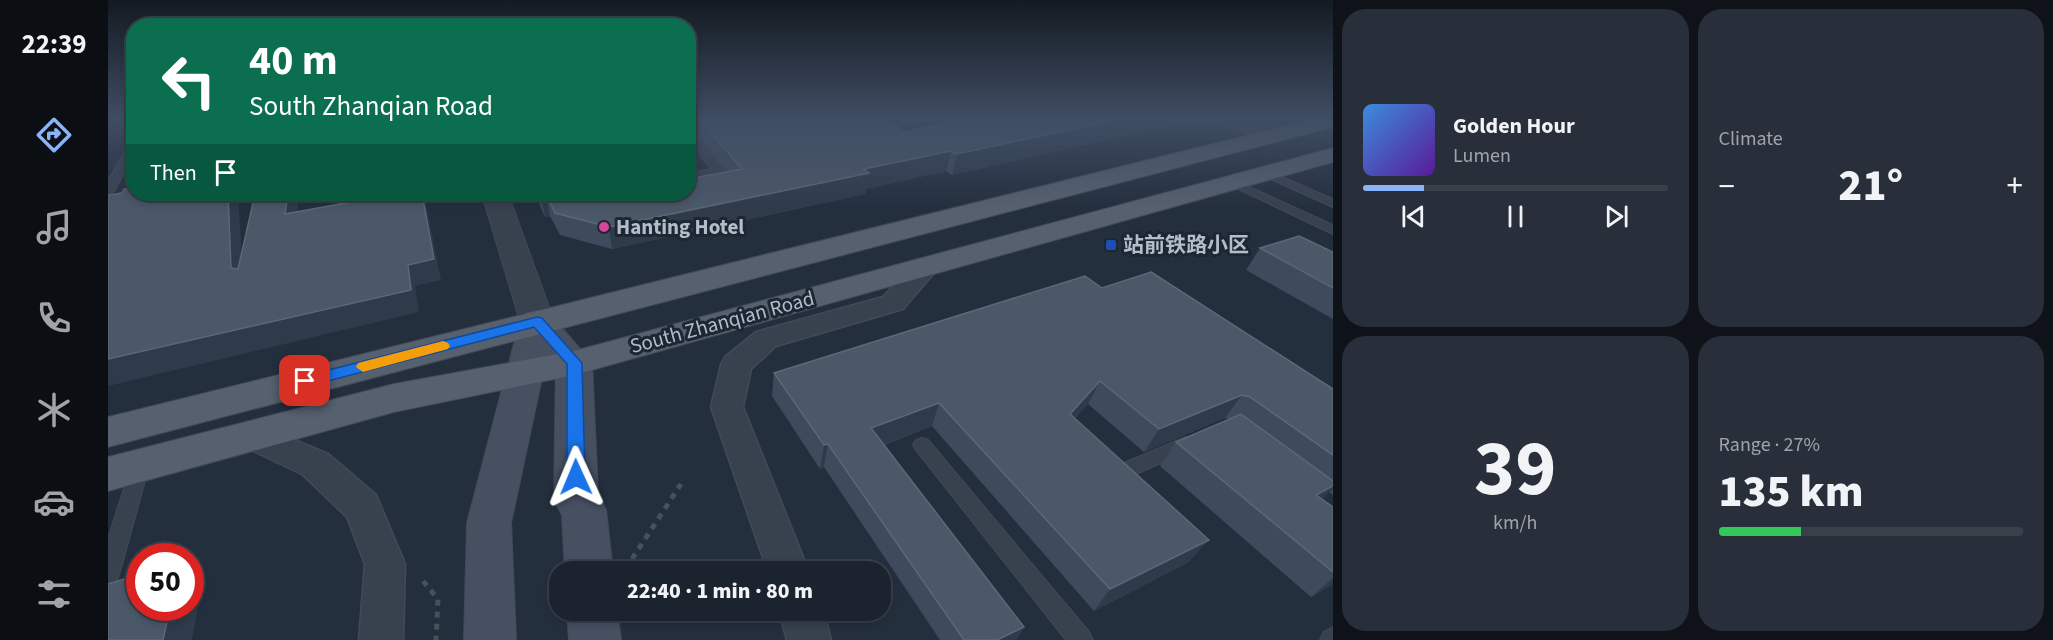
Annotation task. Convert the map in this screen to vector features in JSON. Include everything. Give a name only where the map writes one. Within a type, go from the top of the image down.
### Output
[{"type":"main road","points":[[108,432],[537,321],[1230,148]]},
{"type":"main road","name":"South Zhanqian Road","points":[[124,470],[394,398],[574,363],[1333,155]]},
{"type":"main road","points":[[537,321],[574,363],[576,500],[584,510],[588,561]]},
{"type":"main road","points":[[490,640],[489,523],[527,372],[537,321]]},
{"type":"main road","points":[[593,621],[595,640]]},
{"type":"street","points":[[497,201],[537,321]]},
{"type":"street","points":[[785,561],[727,407],[736,365],[766,339],[893,303],[927,266]]},
{"type":"street","points":[[251,435],[315,464],[363,507],[385,564],[381,640]]},
{"type":"street","points":[[804,621],[809,640]]},
{"type":"lane","points":[[696,176],[720,171],[700,148]]},
{"type":"lane","points":[[108,192],[126,159]]},
{"type":"lane","points":[[1266,173],[1333,203]]},
{"type":"lane","points":[[1234,183],[1333,230]]},
{"type":"lane","points":[[1131,468],[1205,436]]},
{"type":"lane","points":[[921,445],[1081,640]]},
{"type":"lane","points":[[108,574],[124,470]]},
{"type":"path","points":[[631,561],[681,484]]},
{"type":"path","points":[[419,575],[438,599],[436,640]]},
{"type":"building","points":[[724,148],[986,148],[957,154],[951,151],[864,169],[869,173],[609,227],[555,213],[549,201],[696,201],[696,178],[742,169]]},
{"type":"building","points":[[126,189],[126,201],[228,201],[231,268],[238,269],[253,201],[287,201],[285,214],[356,201],[423,201],[434,259],[408,265],[411,290],[108,359],[108,195],[122,193]]},
{"type":"building","points":[[1299,236],[1333,252],[1333,288],[1260,248]]},
{"type":"building","points":[[1151,272],[1333,389],[1333,455],[1250,397],[1242,395],[1159,429],[1100,381],[1070,414],[1209,540],[1110,589],[939,403],[871,428],[1024,627],[997,640],[964,640],[828,444],[824,445],[774,373],[1085,276],[1102,288]]},
{"type":"building","points":[[1241,414],[1333,481],[1333,486],[1316,495],[1333,507],[1333,572],[1176,442]]},
{"type":"building","points":[[126,578],[126,621],[167,621],[163,640],[108,640],[108,584]]},
{"type":"slow traffic","points":[[363,367],[443,346]]},
{"type":"place","name":"Hanting Hotel","points":[[604,227]]},
{"type":"place","name":"站前铁路小区","points":[[1111,245]]},
{"type":"route","points":[[305,381],[537,321],[574,363],[576,477]]}]
